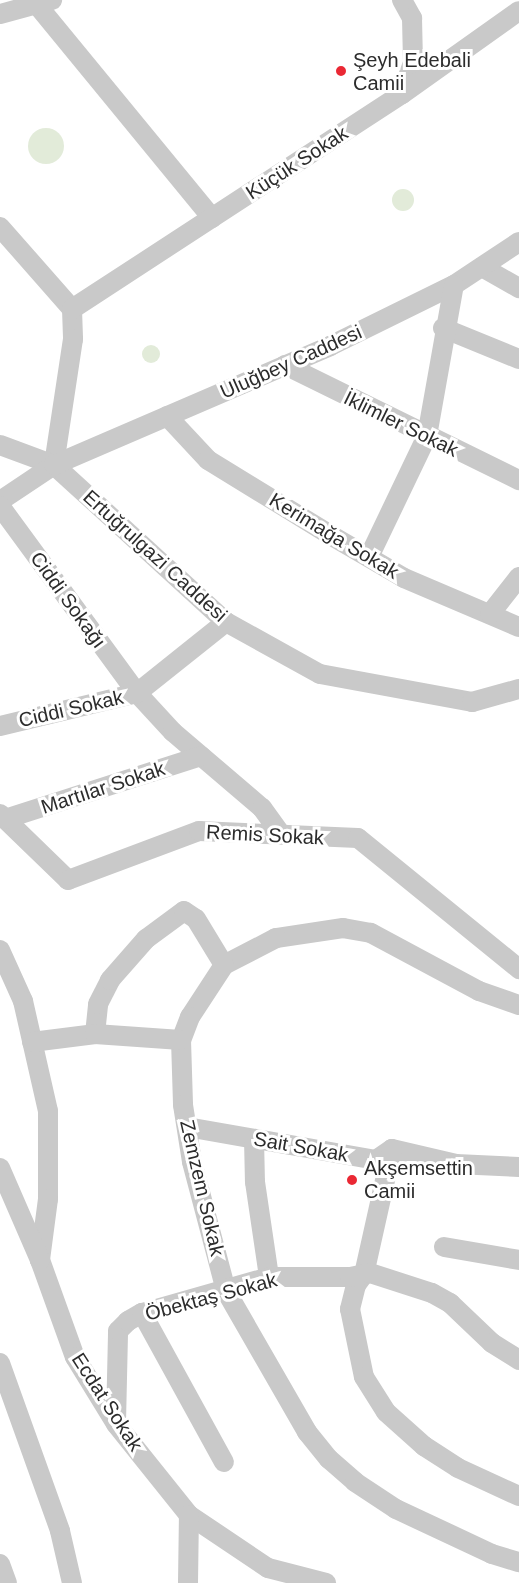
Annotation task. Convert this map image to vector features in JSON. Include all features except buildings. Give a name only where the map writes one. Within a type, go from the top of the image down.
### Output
[{"type":"street","points":[[402,0],[412,18],[413,63],[402,94]]},
{"type":"street","points":[[0,14],[39,1],[212,218]]},
{"type":"street","name":"Küçük Sokak","points":[[72,309],[402,94],[519,11]]},
{"type":"street","points":[[0,227],[72,309],[73,339],[54,465]]},
{"type":"street","name":"Uluğbey Caddesi","points":[[0,501],[54,465],[285,365],[454,285],[519,242]]},
{"type":"street","points":[[482,267],[519,288]]},
{"type":"street","points":[[369,557],[427,436],[444,328],[454,285]]},
{"type":"street","points":[[444,328],[519,359]]},
{"type":"street","name":"İklimler Sokak","points":[[285,365],[519,480]]},
{"type":"street","name":"Kerimağa Sokak","points":[[167,416],[208,460],[404,578],[519,627]]},
{"type":"street","name":"Ertuğrulgazi Caddesi","points":[[0,445],[54,465],[226,622],[320,674],[472,702],[519,689]]},
{"type":"street","name":"Ciddi Sokağı","points":[[0,506],[137,693],[201,756],[262,808],[280,833]]},
{"type":"street","points":[[490,614],[519,577]]},
{"type":"street","name":"Ciddi Sokak","points":[[0,726],[137,693],[226,622]]},
{"type":"street","name":"Martılar Sokak","points":[[3,817],[201,756]]},
{"type":"street","name":"Remis Sokak","points":[[3,817],[68,880],[199,831],[280,833],[320,839],[358,838],[519,969]]},
{"type":"street","points":[[95,1034],[99,1004],[110,980],[146,939],[184,911],[196,919],[224,964],[276,938],[343,928],[371,933],[479,990],[519,1005]]},
{"type":"street","name":"Ecdat Sokak","points":[[0,950],[23,1001],[48,1111],[50,1153],[39,1260],[75,1357],[116,1424],[189,1515],[268,1568],[296,1579],[326,1583]]},
{"type":"street","name":"Zemzem Sokak","points":[[224,964],[190,1017],[181,1040],[187,1127],[192,1162],[226,1291],[307,1432],[329,1459],[396,1509],[492,1554],[519,1562]]},
{"type":"street","points":[[32,1042],[95,1034],[181,1040]]},
{"type":"street","name":"Sait Sokak","points":[[187,1127],[376,1160],[392,1149]]},
{"type":"street","points":[[254,1139],[255,1182],[269,1277]]},
{"type":"street","points":[[519,1167],[456,1164],[392,1149],[364,1274],[357,1285],[350,1309],[358,1359],[374,1395],[402,1430],[458,1468],[519,1496]]},
{"type":"street","points":[[0,1168],[39,1260]]},
{"type":"street","points":[[444,1247],[519,1260]]},
{"type":"street","name":"Öbektaş Sokak","points":[[116,1424],[118,1331],[142,1313],[269,1277],[364,1274],[432,1293],[450,1304],[485,1337],[519,1360]]},
{"type":"street","points":[[142,1313],[224,1462]]},
{"type":"street","points":[[0,1363],[60,1531],[72,1583]]},
{"type":"street","points":[[188,1583],[189,1515]]},
{"type":"street","points":[[0,1564],[7,1583]]},
{"type":"green space","points":[[46,128],[59,133],[64,146],[59,159],[46,164],[33,159],[28,146],[33,133]]},
{"type":"green space","points":[[403,189],[411,192],[414,200],[411,208],[403,211],[395,208],[392,200],[395,192]]},
{"type":"green space","points":[[147,345],[155,345],[160,350],[158,361],[147,363],[142,358],[142,350]]},
{"type":"place","name":"Şeyh Edebali Camii","points":[[341,71]]},
{"type":"place","name":"Akşemsettin Camii","points":[[352,1180]]}]
